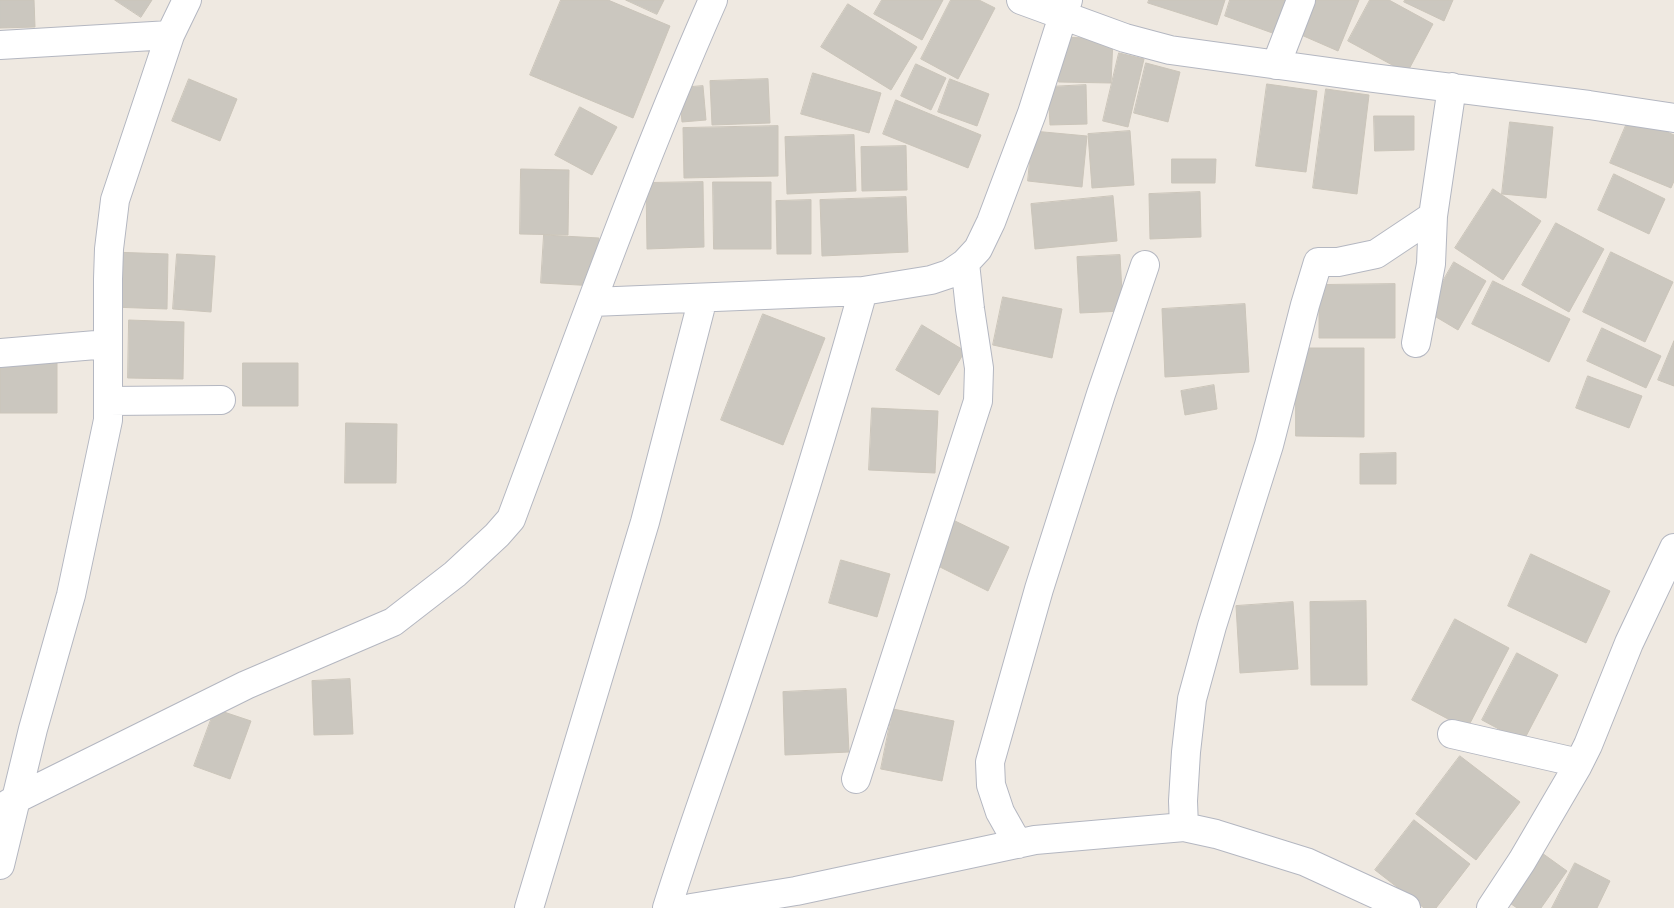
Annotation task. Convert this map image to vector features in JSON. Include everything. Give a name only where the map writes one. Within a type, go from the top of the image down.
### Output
[{"type":"street","points":[[0,865],[8,804],[33,729],[70,594],[104,443],[109,401],[108,269],[116,200],[170,35],[187,0]]},
{"type":"street","points":[[8,804],[246,685],[393,622],[455,574],[497,535],[511,519],[592,302],[712,0]]},
{"type":"street","points":[[1021,0],[1066,7],[1125,38],[1170,50],[1589,105],[1674,118]]},
{"type":"street","points":[[1276,65],[1300,0]]},
{"type":"street","points":[[592,302],[863,291],[931,280],[949,274],[965,264],[978,249],[991,222],[1032,114],[1066,7]]},
{"type":"street","points":[[0,45],[170,35]]},
{"type":"street","points":[[1416,343],[1430,264],[1433,216],[1452,87]]},
{"type":"street","points":[[1184,827],[1183,801],[1186,752],[1192,699],[1212,626],[1269,445],[1318,262],[1338,262],[1376,254],[1433,216]]},
{"type":"street","points":[[856,779],[978,401],[979,368],[965,264]]},
{"type":"street","points":[[1018,844],[1000,812],[991,785],[990,762],[1039,589],[1101,394],[1145,265]]},
{"type":"street","points":[[667,908],[775,585],[835,390],[863,291]]},
{"type":"street","points":[[529,908],[645,522],[703,298]]},
{"type":"street","points":[[0,353],[108,344]]},
{"type":"street","points":[[109,401],[221,400]]},
{"type":"street","points":[[1491,908],[1528,852],[1588,745],[1629,644],[1674,548]]},
{"type":"street","points":[[1452,734],[1578,763]]},
{"type":"street","points":[[691,908],[796,891],[1035,840],[1184,827],[1216,834],[1306,862],[1406,908]]},
{"type":"building","points":[[0,0],[34,0],[35,27],[0,28]]},
{"type":"building","points":[[115,0],[152,0],[141,17]]},
{"type":"building","points":[[561,0],[608,0],[670,26],[633,118],[530,75]]},
{"type":"building","points":[[626,0],[664,0],[657,14]]},
{"type":"building","points":[[882,0],[943,0],[922,40],[874,14]]},
{"type":"building","points":[[951,0],[979,0],[995,8],[958,79],[921,59]]},
{"type":"building","points":[[1149,0],[1225,0],[1217,25],[1148,3]]},
{"type":"building","points":[[1230,0],[1291,0],[1278,35],[1225,16]]},
{"type":"building","points":[[1313,0],[1359,0],[1338,51],[1299,34]]},
{"type":"building","points":[[1370,0],[1389,0],[1433,24],[1407,73],[1348,41]]},
{"type":"building","points":[[1405,0],[1453,0],[1444,21],[1404,2]]},
{"type":"building","points":[[848,4],[917,47],[891,90],[821,47]]},
{"type":"building","points":[[1060,37],[1113,39],[1111,83],[1059,82]]},
{"type":"building","points":[[1119,53],[1144,59],[1128,127],[1103,121]]},
{"type":"building","points":[[1146,63],[1180,72],[1168,122],[1134,113]]},
{"type":"building","points":[[916,64],[946,78],[931,110],[901,96]]},
{"type":"building","points":[[813,73],[881,93],[869,133],[801,114]]},
{"type":"building","points":[[189,79],[237,99],[220,141],[172,121]]},
{"type":"building","points":[[768,79],[770,123],[712,125],[710,81]]},
{"type":"building","points":[[950,79],[989,94],[977,126],[938,112]]},
{"type":"building","points":[[1267,84],[1317,91],[1306,172],[1256,166]]},
{"type":"building","points":[[1086,85],[1087,124],[1050,125],[1048,87]]},
{"type":"building","points":[[703,86],[706,120],[682,122],[679,88]]},
{"type":"building","points":[[1326,89],[1369,95],[1357,194],[1313,188]]},
{"type":"building","points":[[896,100],[981,135],[968,168],[883,134]]},
{"type":"building","points":[[580,107],[617,127],[592,175],[555,155]]},
{"type":"building","points":[[1374,116],[1414,116],[1414,150],[1375,151]]},
{"type":"building","points":[[1630,116],[1674,135],[1674,181],[1671,188],[1610,163]]},
{"type":"building","points":[[1510,122],[1553,127],[1546,198],[1502,194]]},
{"type":"building","points":[[778,126],[778,176],[684,178],[683,128]]},
{"type":"building","points":[[1033,131],[1087,136],[1082,187],[1028,181]]},
{"type":"building","points":[[1130,131],[1134,185],[1092,188],[1088,134]]},
{"type":"building","points":[[854,135],[856,191],[787,194],[785,137]]},
{"type":"building","points":[[906,146],[907,190],[862,191],[861,147]]},
{"type":"building","points":[[1172,159],[1216,159],[1215,183],[1172,183]]},
{"type":"building","points":[[521,169],[569,170],[568,235],[520,234]]},
{"type":"building","points":[[1614,174],[1665,199],[1649,234],[1598,210]]},
{"type":"building","points":[[703,182],[704,247],[647,249],[646,183]]},
{"type":"building","points":[[713,182],[771,182],[771,249],[714,249]]},
{"type":"building","points":[[1493,189],[1541,221],[1503,280],[1455,248]]},
{"type":"building","points":[[1200,192],[1201,237],[1150,239],[1149,194]]},
{"type":"building","points":[[1113,196],[1117,241],[1035,249],[1031,204]]},
{"type":"building","points":[[906,197],[908,252],[822,256],[820,200]]},
{"type":"building","points":[[811,200],[811,254],[777,254],[776,201]]},
{"type":"building","points":[[1556,223],[1604,249],[1569,312],[1522,285]]},
{"type":"building","points":[[544,235],[599,238],[597,286],[541,283]]},
{"type":"building","points":[[112,252],[168,254],[167,309],[111,307]]},
{"type":"building","points":[[1611,252],[1673,282],[1645,342],[1583,312]]},
{"type":"building","points":[[177,254],[215,256],[211,312],[173,309]]},
{"type":"building","points":[[1120,255],[1123,311],[1080,313],[1077,257]]},
{"type":"building","points":[[1454,262],[1486,281],[1458,330],[1426,311]]},
{"type":"building","points":[[1493,281],[1570,319],[1549,362],[1472,324]]},
{"type":"building","points":[[1395,284],[1395,338],[1319,338],[1319,285]]},
{"type":"building","points":[[1003,297],[1062,309],[1052,358],[993,345]]},
{"type":"building","points":[[1245,304],[1249,372],[1165,377],[1162,309]]},
{"type":"building","points":[[763,314],[825,338],[783,445],[721,420]]},
{"type":"building","points":[[129,320],[184,322],[183,379],[128,378]]},
{"type":"building","points":[[922,325],[965,351],[939,395],[896,370]]},
{"type":"building","points":[[1602,328],[1661,356],[1646,388],[1587,361]]},
{"type":"building","points":[[1674,341],[1674,386],[1658,380]]},
{"type":"building","points":[[1296,348],[1364,348],[1364,437],[1296,436]]},
{"type":"building","points":[[57,363],[57,413],[0,413],[0,364]]},
{"type":"building","points":[[243,363],[298,363],[298,406],[243,406]]},
{"type":"building","points":[[1588,376],[1642,396],[1629,428],[1576,408]]},
{"type":"building","points":[[1214,385],[1217,409],[1185,415],[1181,391]]},
{"type":"building","points":[[872,408],[938,411],[935,473],[869,470]]},
{"type":"building","points":[[346,423],[397,424],[396,483],[345,483]]},
{"type":"building","points":[[1396,453],[1396,484],[1360,484],[1360,454]]},
{"type":"building","points":[[953,520],[1009,547],[988,591],[932,563]]},
{"type":"building","points":[[1531,554],[1610,591],[1586,643],[1508,606]]},
{"type":"building","points":[[841,560],[890,574],[877,617],[829,603]]},
{"type":"building","points":[[1366,601],[1367,685],[1311,685],[1310,602]]},
{"type":"building","points":[[1293,602],[1298,669],[1240,673],[1236,606]]},
{"type":"building","points":[[1455,619],[1509,648],[1467,729],[1412,700]]},
{"type":"building","points":[[1517,653],[1558,675],[1523,742],[1482,720]]},
{"type":"building","points":[[350,679],[353,734],[314,735],[312,681]]},
{"type":"building","points":[[846,689],[849,752],[785,755],[783,692]]},
{"type":"building","points":[[215,709],[251,721],[230,779],[194,766]]},
{"type":"building","points":[[893,709],[954,721],[942,781],[881,769]]},
{"type":"building","points":[[1460,756],[1520,802],[1476,860],[1416,814]]},
{"type":"building","points":[[1414,820],[1470,864],[1436,908],[1424,908],[1375,870]]},
{"type":"building","points":[[1535,848],[1567,871],[1541,908],[1517,908],[1501,897]]},
{"type":"building","points":[[1575,863],[1610,881],[1597,908],[1552,908]]}]
